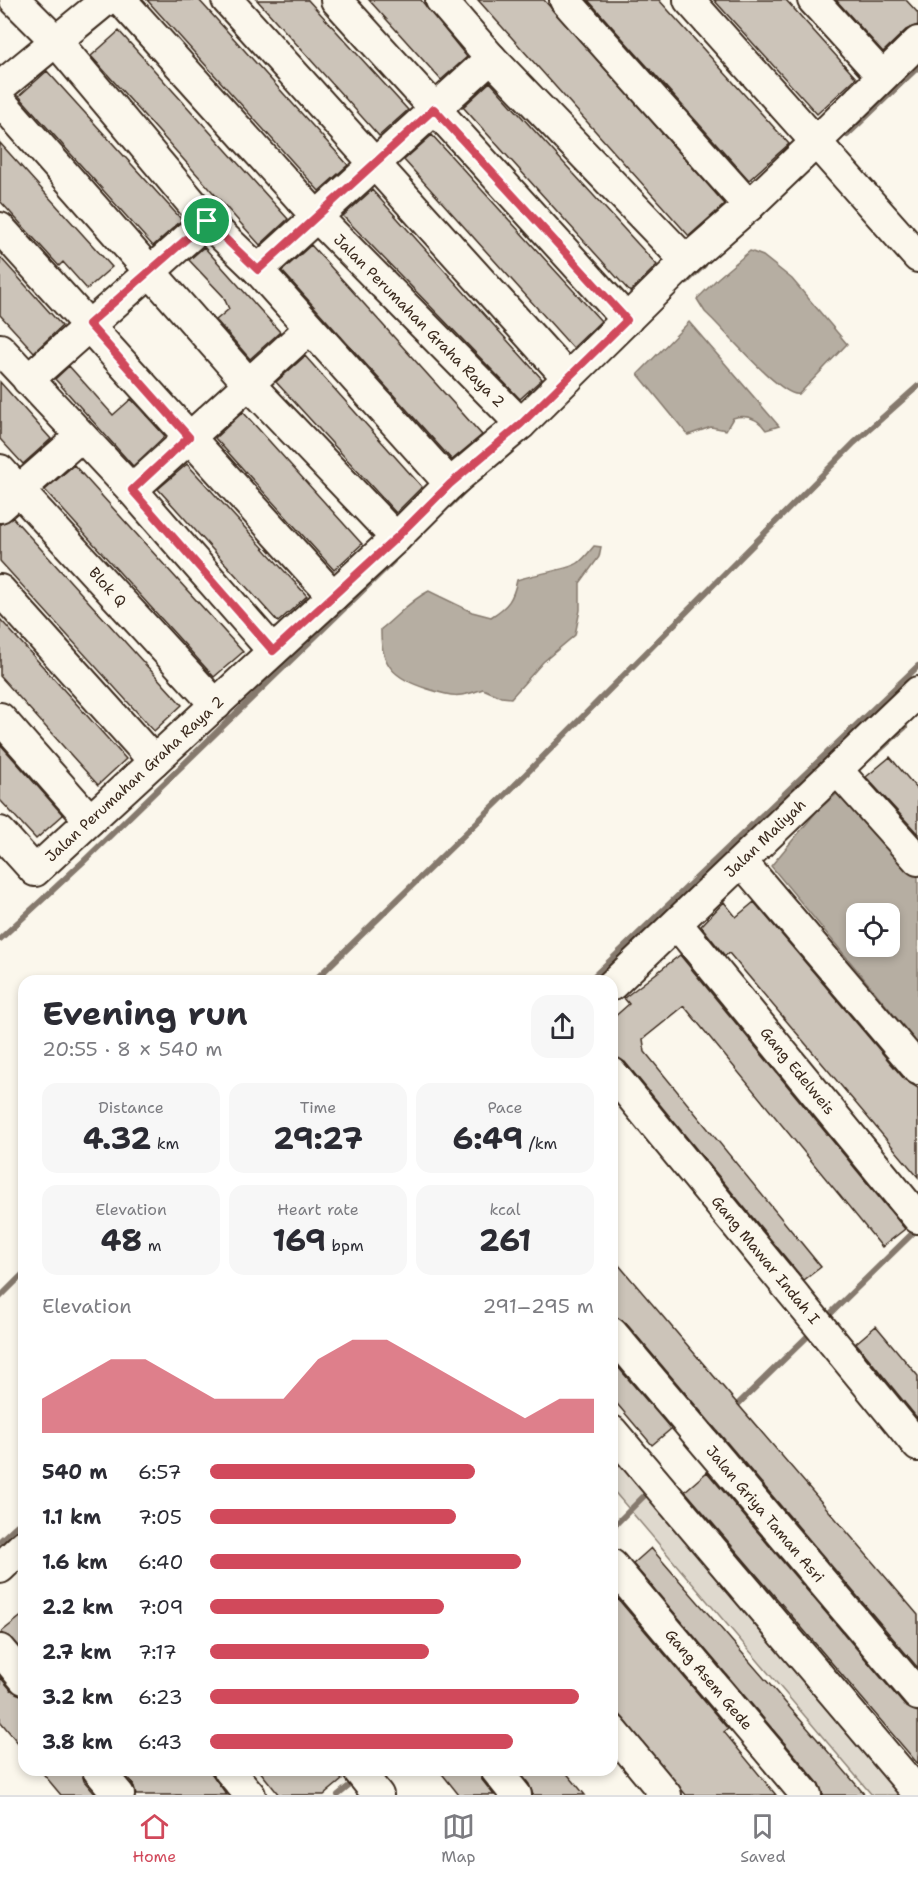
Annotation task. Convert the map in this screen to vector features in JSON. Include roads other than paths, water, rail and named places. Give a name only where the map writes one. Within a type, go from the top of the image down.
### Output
[{"type":"street","points":[[15,0],[56,41],[207,221],[258,270],[450,484]]},
{"type":"street","points":[[0,87],[106,0]]},
{"type":"street","name":"Jalan Perumahan Graha Raya 2","points":[[121,0],[317,217],[521,424]]},
{"type":"street","points":[[228,0],[568,378]]},
{"type":"street","points":[[336,0],[627,320]]},
{"type":"street","points":[[441,0],[491,58],[686,261]]},
{"type":"street","points":[[565,0],[749,206]]},
{"type":"street","points":[[689,0],[918,257]]},
{"type":"street","points":[[813,0],[882,76]]},
{"type":"street","name":"Jalan Perumahan Graha Raya 2","points":[[0,832],[35,871],[396,538],[450,484],[521,424],[686,261],[820,146],[882,76],[918,42]]},
{"type":"street","points":[[258,270],[491,58]]},
{"type":"street","points":[[0,101],[249,384],[396,538]]},
{"type":"street","points":[[28,380],[207,221]]},
{"type":"street","points":[[0,228],[333,596]]},
{"type":"street","points":[[132,490],[309,329]]},
{"type":"street","points":[[0,349],[132,490],[273,651]]},
{"type":"street","points":[[6,489],[81,436]]},
{"type":"street","name":"Blok Q","points":[[6,489],[216,705]]},
{"type":"street","points":[[0,590],[154,761]]},
{"type":"street","name":"Jalan Maliyah","points":[[618,980],[682,930],[749,870],[914,704]]},
{"type":"street","points":[[0,718],[90,820]]},
{"type":"street","points":[[843,777],[918,860]]},
{"type":"street","points":[[749,870],[918,1069]]},
{"type":"street","name":"Gang Edelweis","points":[[682,930],[916,1215]]},
{"type":"street","name":"Gang Mawar Indah I","points":[[618,1080],[918,1446]]},
{"type":"street","name":"Jalan Griya Taman Asri","points":[[618,1340],[918,1695]]},
{"type":"street","points":[[618,1438],[918,1793]]},
{"type":"street","points":[[0,1568],[18,1551]]},
{"type":"street","name":"Gang Asem Gede","points":[[618,1572],[806,1795]]},
{"type":"street","name":"Gang Asem Gede","points":[[618,1592],[789,1795]]},
{"type":"street","points":[[0,1650],[18,1672]]},
{"type":"street","points":[[618,1737],[666,1795]]},
{"type":"street","points":[[103,1776],[119,1795]]},
{"type":"street","points":[[234,1776],[250,1795]]},
{"type":"street","points":[[363,1776],[378,1795]]},
{"type":"street","points":[[501,1776],[516,1795]]},
{"type":"waterway","points":[[847,135],[918,67]]},
{"type":"waterway","points":[[687,281],[704,265]]},
{"type":"waterway","points":[[320,975],[505,795],[854,443],[918,386]]},
{"type":"waterway","points":[[450,505],[466,489]]},
{"type":"waterway","points":[[0,939],[84,861],[393,561]]},
{"type":"waterway","points":[[595,975],[918,666]]},
{"type":"waterway","points":[[875,754],[905,727]]},
{"type":"waterway","points":[[824,1320],[918,1228]]},
{"type":"waterway","points":[[0,1297],[18,1279]]},
{"type":"waterway","points":[[734,1408],[812,1332]]},
{"type":"waterway","points":[[618,1522],[649,1491]]},
{"type":"waterway","points":[[0,1541],[18,1524]]},
{"type":"waterway","points":[[338,1795],[349,1786]]}]
